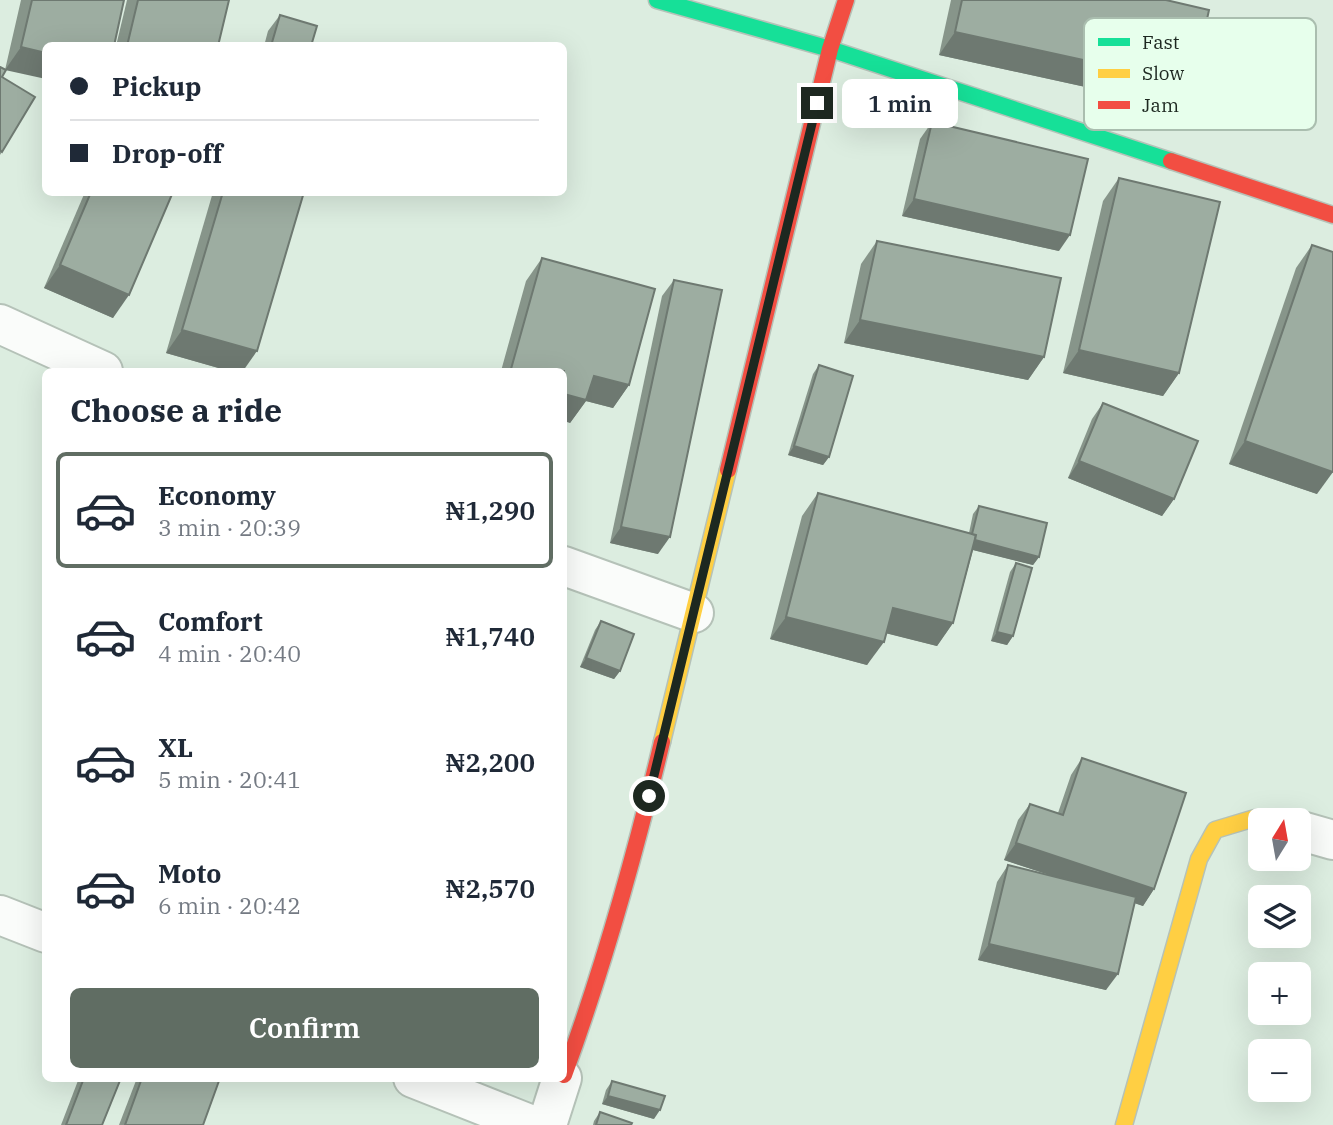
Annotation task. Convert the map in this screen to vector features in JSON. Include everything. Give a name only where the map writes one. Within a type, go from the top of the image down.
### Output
[{"type":"street","points":[[657,0],[830,49],[1333,215]]},
{"type":"street","points":[[567,1065],[596,987],[636,849],[830,49],[846,0]]},
{"type":"street","points":[[0,324],[96,368]]},
{"type":"street","points":[[567,567],[694,613]]},
{"type":"street","points":[[1124,1125],[1199,859],[1215,831],[1248,820]]},
{"type":"street","points":[[1311,834],[1333,840]]},
{"type":"street","points":[[0,915],[42,931]]},
{"type":"street","points":[[424,1082],[532,1125]]},
{"type":"street","points":[[547,1125],[561,1082]]},
{"type":"building","points":[[32,0],[124,0],[115,42],[42,42],[42,52],[21,47]]},
{"type":"building","points":[[138,0],[229,0],[219,42],[128,42]]},
{"type":"building","points":[[962,0],[1166,0],[1209,10],[1207,18],[1084,18],[1084,60],[955,32]]},
{"type":"building","points":[[280,15],[317,26],[312,42],[272,42]]},
{"type":"building","points":[[0,67],[6,70],[2,77],[35,97],[2,152],[0,150]]},
{"type":"building","points":[[932,122],[1088,159],[1070,235],[914,199]]},
{"type":"building","points":[[1119,178],[1220,202],[1179,373],[1079,350]]},
{"type":"building","points":[[89,196],[171,196],[129,295],[60,265]]},
{"type":"building","points":[[222,196],[303,196],[257,351],[182,330]]},
{"type":"building","points":[[877,241],[1061,278],[1044,357],[860,320]]},
{"type":"building","points":[[1312,245],[1333,252],[1333,472],[1245,441]]},
{"type":"building","points":[[542,258],[655,289],[629,385],[594,376],[586,400],[567,395],[567,368],[511,368]]},
{"type":"building","points":[[674,280],[722,290],[670,537],[621,527]]},
{"type":"building","points":[[819,365],[853,376],[829,457],[794,446]]},
{"type":"building","points":[[1103,403],[1198,441],[1174,499],[1079,461]]},
{"type":"building","points":[[818,493],[976,535],[953,623],[893,608],[884,642],[786,617]]},
{"type":"building","points":[[979,506],[1047,523],[1039,557],[975,540],[976,535],[972,534]]},
{"type":"building","points":[[1016,563],[1032,568],[1013,636],[997,632]]},
{"type":"building","points":[[601,621],[634,634],[620,671],[586,658]]},
{"type":"building","points":[[1082,758],[1186,793],[1154,889],[1016,843],[1030,804],[1063,815]]},
{"type":"building","points":[[1008,865],[1136,897],[1118,974],[989,944]]},
{"type":"building","points":[[612,1081],[665,1096],[660,1110],[608,1096]]},
{"type":"building","points":[[82,1082],[119,1082],[102,1125],[66,1125]]},
{"type":"building","points":[[141,1082],[219,1082],[203,1125],[125,1125]]},
{"type":"building","points":[[600,1112],[632,1123],[596,1125]]},
{"type":"traffic: fast","points":[[657,0],[830,49],[1171,161]]},
{"type":"traffic: slow","points":[[662,742],[728,470]]},
{"type":"traffic: slow","points":[[1124,1125],[1199,859],[1215,830],[1248,820]]},
{"type":"traffic: jam","points":[[728,470],[830,49],[846,0]]},
{"type":"traffic: jam","points":[[1171,161],[1333,215]]},
{"type":"traffic: jam","points":[[567,1066],[618,910],[662,742]]},
{"type":"route","points":[[649,796],[817,103]]}]
